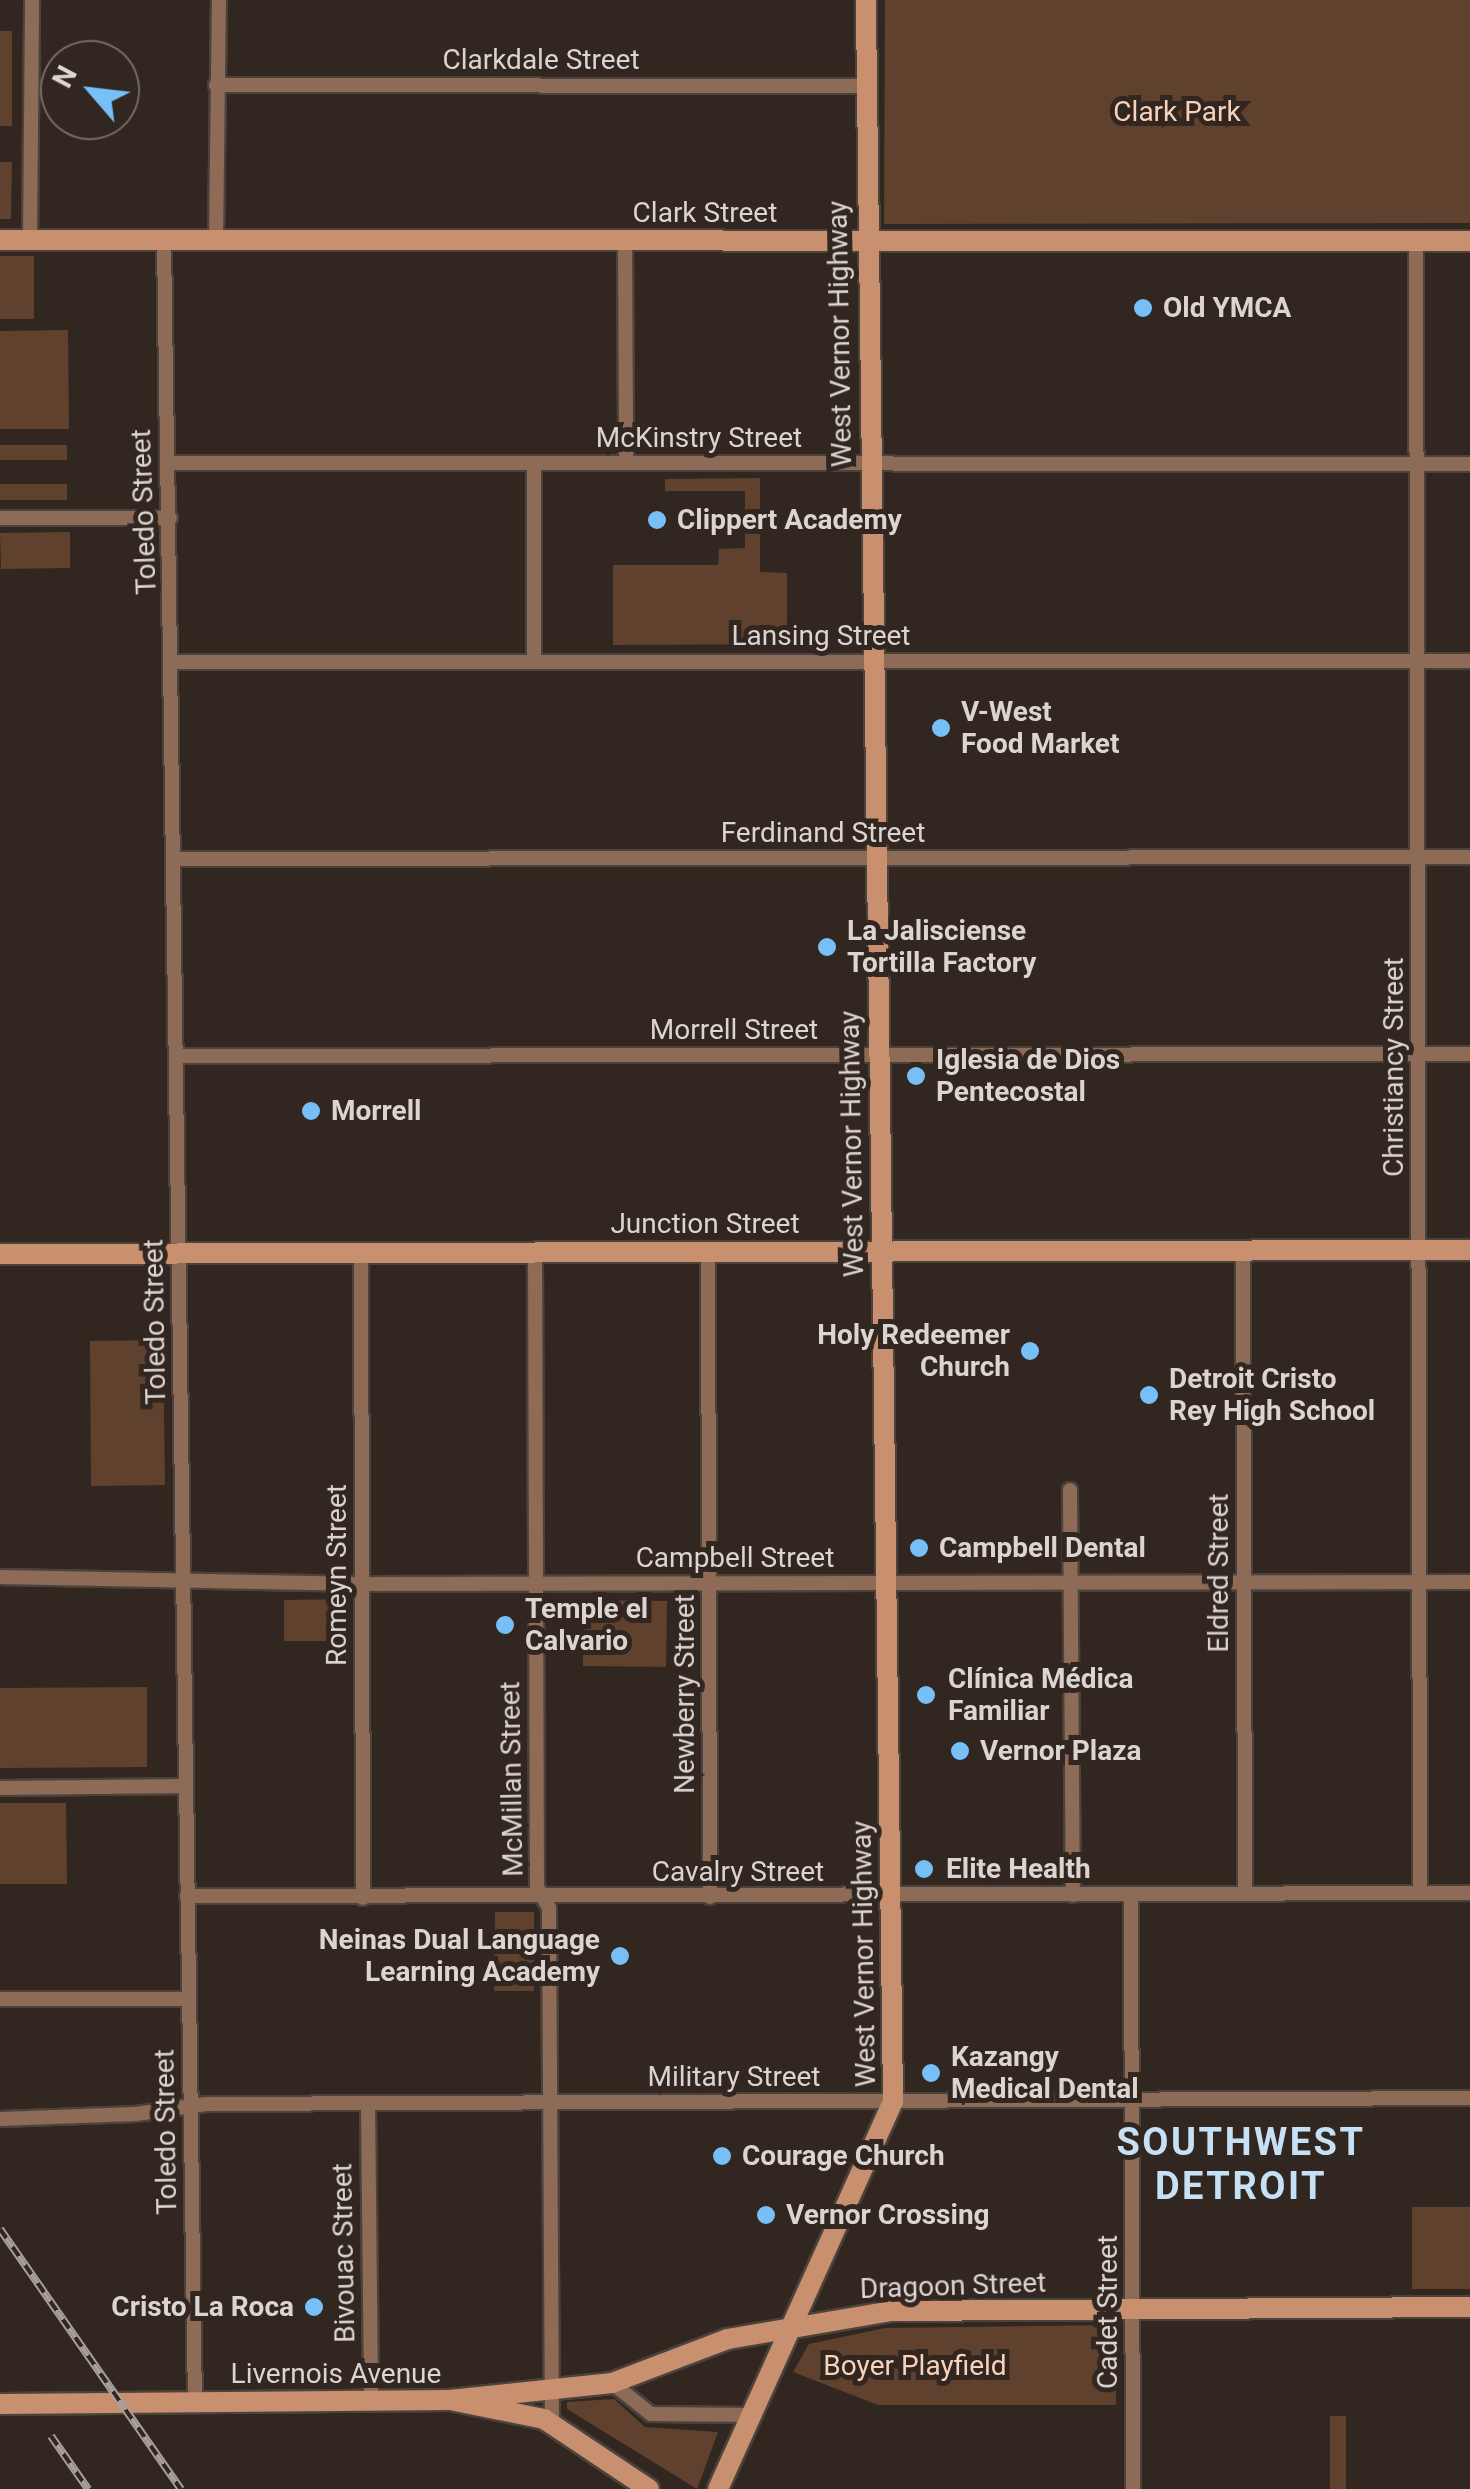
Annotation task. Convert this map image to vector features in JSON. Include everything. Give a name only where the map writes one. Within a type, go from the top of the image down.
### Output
[{"type":"street","points":[[30,240],[32,0]]},
{"type":"street","points":[[216,241],[218,0]]},
{"type":"street","name":"West Vernor Highway","points":[[718,2489],[894,2101],[868,464],[866,0]]},
{"type":"street","name":"Clarkdale Street","points":[[216,85],[866,86]]},
{"type":"street","name":"Clark Street","points":[[0,240],[1470,241]]},
{"type":"street","name":"Toledo Street","points":[[164,240],[195,2403]]},
{"type":"street","points":[[625,241],[626,463]]},
{"type":"street","name":"Christiancy Street","points":[[1416,241],[1420,1894]]},
{"type":"street","points":[[534,463],[534,662]]},
{"type":"street","name":"McKinstry Street","points":[[167,464],[1470,464]]},
{"type":"street","points":[[0,518],[170,518]]},
{"type":"street","name":"Lansing Street","points":[[172,662],[1470,661]]},
{"type":"street","name":"Ferdinand Street","points":[[175,859],[1470,858]]},
{"type":"street","name":"Morrell Street","points":[[177,1056],[1470,1054]]},
{"type":"street","name":"Eldred Street","points":[[1244,1250],[1246,1894]]},
{"type":"street","name":"Junction Street","points":[[0,1254],[1470,1250]]},
{"type":"street","name":"Romeyn Street","points":[[361,1252],[363,1898]]},
{"type":"street","name":"McMillan Street","points":[[535,1252],[536,1887],[549,1908],[552,2423]]},
{"type":"street","name":"Newberry Street","points":[[708,1252],[710,1897]]},
{"type":"street","points":[[1070,1490],[1074,1896]]},
{"type":"street","name":"Campbell Street","points":[[0,1577],[362,1584],[1470,1582]]},
{"type":"street","points":[[0,1788],[186,1786]]},
{"type":"street","name":"Cavalry Street","points":[[187,1896],[1470,1893]]},
{"type":"street","name":"Cadet Street","points":[[1131,1895],[1133,2489]]},
{"type":"street","points":[[0,1999],[188,1998]]},
{"type":"street","name":"Military Street","points":[[0,2119],[190,2109],[206,2104],[1470,2098]]},
{"type":"street","name":"Bivouac Street","points":[[368,2104],[371,2402]]},
{"type":"street","name":"Dragoon Street","points":[[450,2400],[612,2383],[703,2346],[891,2310],[1470,2307]]},
{"type":"street","points":[[612,2383],[651,2414],[754,2414]]},
{"type":"street","name":"Livernois Avenue","points":[[0,2404],[450,2400],[552,2423],[649,2489]]},
{"type":"green space","name":"Clark Park","points":[[885,0],[1470,0],[1470,223],[884,224]]},
{"type":"green space","points":[[0,31],[12,31],[12,126],[0,126]]},
{"type":"green space","points":[[0,162],[12,162],[11,219],[0,219]]},
{"type":"green space","points":[[0,256],[34,256],[34,319],[0,319]]},
{"type":"green space","points":[[68,330],[69,429],[0,429],[0,331]]},
{"type":"green space","points":[[0,445],[67,445],[67,460],[0,460]]},
{"type":"green space","points":[[760,478],[760,572],[787,573],[787,644],[613,645],[613,565],[718,565],[719,549],[745,548],[745,491],[665,491],[665,479]]},
{"type":"green space","points":[[0,484],[67,484],[67,500],[0,500]]},
{"type":"green space","points":[[70,532],[70,568],[1,569],[0,533]]},
{"type":"green space","points":[[163,1340],[165,1485],[91,1486],[90,1341]]},
{"type":"green space","points":[[347,1599],[347,1641],[284,1641],[284,1600]]},
{"type":"green space","points":[[584,1600],[667,1601],[666,1667],[583,1666]]},
{"type":"green space","points":[[147,1687],[147,1767],[0,1768],[0,1688]]},
{"type":"green space","points":[[0,1803],[66,1803],[67,1884],[0,1884]]},
{"type":"green space","points":[[495,1912],[534,1912],[534,1991],[494,1991]]},
{"type":"green space","points":[[1412,2207],[1470,2207],[1470,2289],[1412,2289]]},
{"type":"green space","name":"Boyer Playfield","points":[[1116,2325],[1116,2405],[878,2405],[793,2372],[809,2344],[885,2328]]},
{"type":"green space","points":[[614,2399],[645,2427],[718,2432],[697,2489],[567,2409],[567,2402]]},
{"type":"green space","points":[[1330,2416],[1346,2416],[1346,2489],[1330,2489]]},
{"type":"railway","points":[[0,2229],[181,2489]]},
{"type":"railway","points":[[51,2436],[88,2489]]},
{"type":"place","name":"Old YMCA","points":[[1143,308]]},
{"type":"place","name":"Clippert Academy","points":[[657,520]]},
{"type":"place","name":"V-West Food Market","points":[[941,728]]},
{"type":"place","name":"La Jalisciense Tortilla Factory","points":[[827,947]]},
{"type":"place","name":"Iglesia de Dios Pentecostal","points":[[916,1076]]},
{"type":"place","name":"Morrell","points":[[311,1111]]},
{"type":"place","name":"Holy Redeemer Church","points":[[1030,1351]]},
{"type":"place","name":"Detroit Cristo Rey High School","points":[[1149,1395]]},
{"type":"place","name":"Campbell Dental","points":[[919,1548]]},
{"type":"place","name":"Temple el Calvario","points":[[505,1625]]},
{"type":"place","name":"Clínica Médica Familiar","points":[[926,1695]]},
{"type":"place","name":"Vernor Plaza","points":[[960,1751]]},
{"type":"place","name":"Elite Health","points":[[924,1869]]},
{"type":"place","name":"Neinas Dual Language Learning Academy","points":[[620,1956]]},
{"type":"place","name":"Kazangy Medical Dental","points":[[931,2073]]},
{"type":"place","name":"Courage Church","points":[[722,2156]]},
{"type":"place","name":"Vernor Crossing","points":[[766,2215]]},
{"type":"place","name":"Cristo La Roca","points":[[314,2307]]},
{"type":"district","name":"SOUTHWEST DETROIT","points":[[1241,2165]]}]
